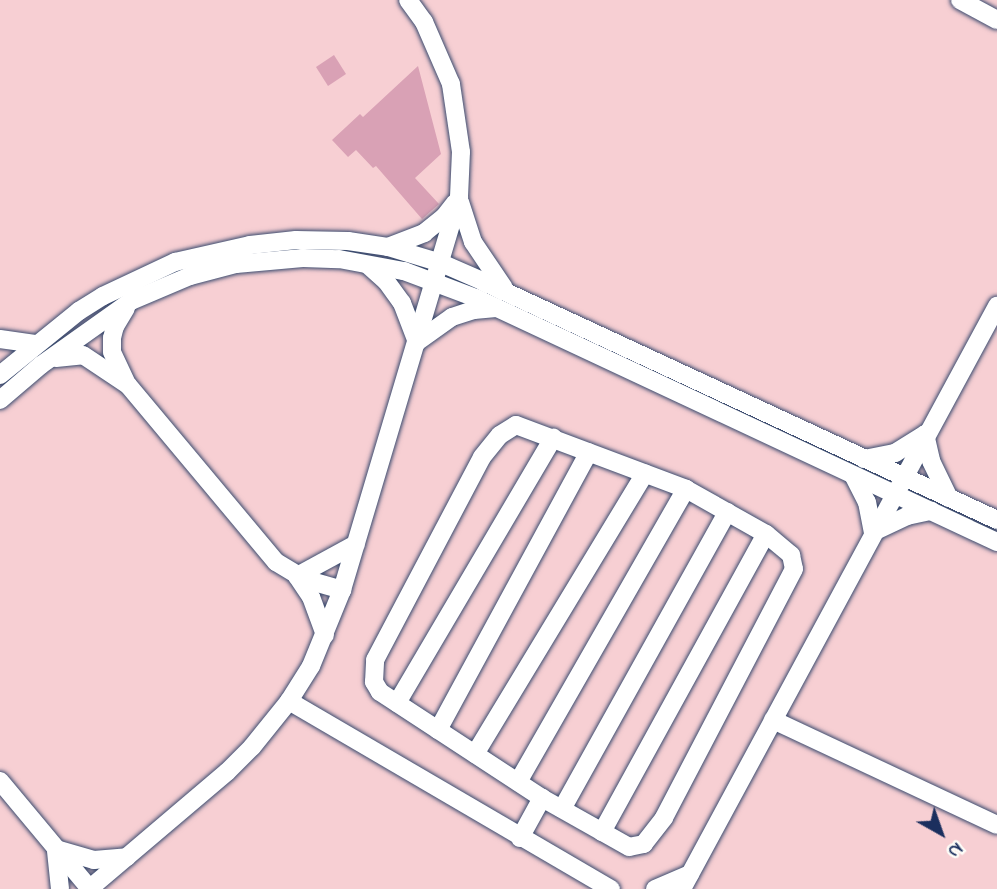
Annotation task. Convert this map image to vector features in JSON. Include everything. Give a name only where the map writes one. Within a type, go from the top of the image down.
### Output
[{"type":"lane","points":[[0,781],[89,889],[228,772],[289,701],[311,666],[326,635],[342,590],[459,197],[461,152],[451,84],[429,31],[408,0]]},
{"type":"lane","points":[[960,0],[997,20]]},
{"type":"lane","points":[[388,247],[424,233],[444,218],[459,197]]},
{"type":"lane","points":[[459,197],[473,242],[489,269],[509,293]]},
{"type":"lane","points":[[0,375],[103,296],[149,272],[200,254],[296,240],[348,241],[388,247],[441,263],[997,520]]},
{"type":"lane","points":[[0,400],[48,360],[131,300],[190,276],[236,264],[303,258],[365,263],[435,281],[497,308],[997,542]]},
{"type":"lane","points":[[365,263],[395,292],[408,316],[417,342]]},
{"type":"lane","points":[[131,300],[120,316],[112,338],[112,352],[128,385],[267,553],[297,576],[312,597],[326,635]]},
{"type":"lane","points":[[655,889],[686,881],[925,434],[997,306]]},
{"type":"lane","points":[[417,342],[452,317],[474,310],[497,308]]},
{"type":"lane","points":[[0,339],[37,344]]},
{"type":"lane","points":[[48,360],[83,355],[128,385]]},
{"type":"lane","points":[[516,425],[553,438],[686,489],[766,534],[791,555],[794,569],[664,818],[644,844],[629,847],[542,798],[380,692],[374,682],[375,660],[482,457],[500,435],[516,425]]},
{"type":"lane","points":[[864,459],[895,453],[925,434]]},
{"type":"lane","points":[[925,434],[931,461],[949,498]]},
{"type":"lane","points":[[397,703],[553,438]]},
{"type":"lane","points":[[438,730],[589,452]]},
{"type":"lane","points":[[475,754],[645,474]]},
{"type":"lane","points":[[853,475],[867,502],[873,531]]},
{"type":"lane","points":[[518,782],[686,489]]},
{"type":"lane","points":[[873,531],[895,520],[931,511]]},
{"type":"lane","points":[[562,809],[727,512]]},
{"type":"lane","points":[[602,831],[766,534]]},
{"type":"lane","points":[[297,576],[356,544]]},
{"type":"lane","points":[[297,576],[342,590]]},
{"type":"lane","points":[[289,701],[611,889]]},
{"type":"lane","points":[[773,720],[997,825]]},
{"type":"lane","points":[[520,838],[542,798]]},
{"type":"lane","points":[[55,847],[73,856],[94,860],[127,857]]},
{"type":"lane","points":[[55,847],[60,889]]},
{"type":"shaded area","points":[[0,0],[997,0],[997,889],[0,889]]},
{"type":"building","points":[[334,55],[346,74],[328,86],[316,67]]},
{"type":"building","points":[[418,66],[441,154],[415,178],[439,204],[422,219],[376,166],[373,168],[356,150],[348,157],[332,140],[360,114],[363,117]]}]
